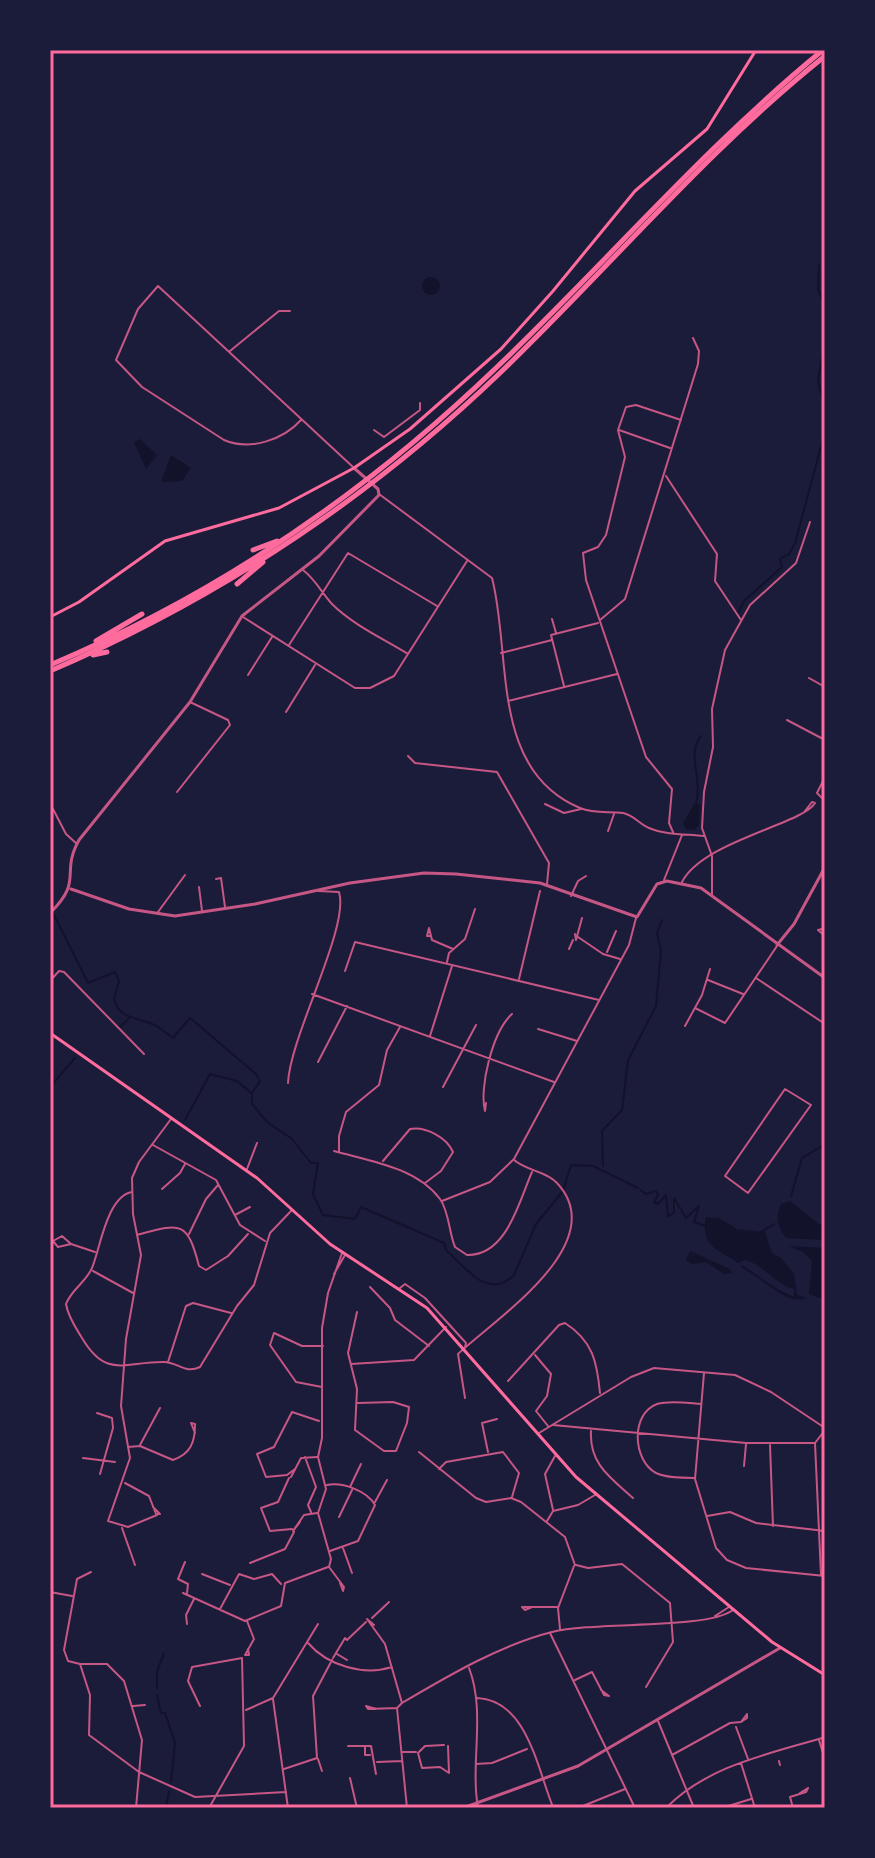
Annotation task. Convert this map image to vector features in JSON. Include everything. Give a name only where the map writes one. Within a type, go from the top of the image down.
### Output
[{"type":"highway","points":[[374,479],[499,365],[684,174],[820,50]]},
{"type":"highway","points":[[50,668],[199,591],[374,479],[503,370],[686,181],[825,57]]},
{"type":"highway","points":[[237,584],[366,484]]},
{"type":"highway","points":[[253,550],[289,536]]},
{"type":"highway","points":[[76,659],[179,609],[276,551]]},
{"type":"highway","points":[[81,651],[142,614]]},
{"type":"highway","points":[[50,668],[107,652]]},
{"type":"main road","points":[[50,617],[79,602],[165,541],[279,508],[354,468],[420,421],[501,349],[635,191],[707,129],[756,50]]},
{"type":"main road","points":[[50,1033],[247,1170],[344,1254],[400,1288],[446,1327],[556,1456],[596,1494],[780,1647],[825,1675]]},
{"type":"street","points":[[301,420],[289,432],[257,444],[238,445],[224,440],[142,387],[116,360],[138,309],[158,286],[354,468],[379,494],[493,581],[508,701],[537,776],[581,808],[632,816],[648,828],[704,836]]},
{"type":"street","points":[[229,352],[279,311],[290,311]]},
{"type":"street","points":[[564,688],[551,635],[600,621],[624,601],[699,357],[693,338]]},
{"type":"street","points":[[374,430],[384,437],[420,410],[420,403]]},
{"type":"street","points":[[673,832],[669,823],[672,787],[646,757],[586,580],[583,553],[598,547],[606,535],[625,457],[618,430],[630,404],[681,420]]},
{"type":"street","points":[[618,430],[672,448]]},
{"type":"street","points":[[665,475],[707,535],[718,560],[715,583],[741,620]]},
{"type":"street","points":[[50,913],[71,889],[72,855],[77,844],[190,702],[242,616],[302,569],[379,494]]},
{"type":"street","points":[[712,895],[712,856],[704,836],[704,792],[713,747],[713,699],[725,650],[750,605],[796,563],[810,522]]},
{"type":"street","points":[[289,646],[349,553],[438,607]]},
{"type":"street","points":[[242,616],[362,689],[394,676],[468,560]]},
{"type":"street","points":[[302,569],[316,580],[345,615],[408,654]]},
{"type":"street","points":[[552,619],[556,634]]},
{"type":"street","points":[[248,675],[273,636]]},
{"type":"street","points":[[500,653],[552,640]]},
{"type":"street","points":[[286,712],[316,663]]},
{"type":"street","points":[[508,701],[618,674]]},
{"type":"street","points":[[809,678],[825,687]]},
{"type":"street","points":[[177,792],[230,725],[227,719],[190,702]]},
{"type":"street","points":[[787,720],[825,740]]},
{"type":"street","points":[[408,756],[415,763],[497,772],[549,863],[547,885]]},
{"type":"street","points":[[825,777],[817,795],[825,801]]},
{"type":"street","points":[[545,804],[564,813],[575,813],[581,808]]},
{"type":"street","points":[[53,809],[66,834],[77,844]]},
{"type":"street","points":[[682,883],[695,866],[738,840],[805,811]]},
{"type":"street","points":[[608,831],[614,813]]},
{"type":"street","points":[[442,1201],[490,1182],[514,1159],[621,960],[647,896],[664,881],[682,833]]},
{"type":"street","points":[[695,1008],[725,1023],[794,924],[825,867]]},
{"type":"street","points":[[71,889],[129,909],[175,916],[424,873],[547,885],[637,917]]},
{"type":"street","points":[[157,913],[185,875]]},
{"type":"street","points":[[571,896],[578,881],[586,876]]},
{"type":"street","points":[[216,879],[221,878],[225,908]]},
{"type":"street","points":[[664,881],[682,883],[712,895],[777,945],[825,976]]},
{"type":"street","points":[[199,887],[202,912]]},
{"type":"street","points":[[288,1083],[312,994],[340,913],[341,894],[334,890],[314,890]]},
{"type":"street","points":[[519,981],[540,891]]},
{"type":"street","points":[[447,963],[453,949],[465,939],[475,909]]},
{"type":"street","points":[[569,949],[582,918]]},
{"type":"street","points":[[607,954],[616,931]]},
{"type":"street","points":[[430,936],[453,949]]},
{"type":"street","points":[[576,936],[621,960]]},
{"type":"street","points":[[345,971],[355,942],[600,1000]]},
{"type":"street","points":[[430,1036],[452,965]]},
{"type":"street","points":[[685,1026],[710,969]]},
{"type":"street","points":[[50,981],[59,971],[64,972],[144,1054]]},
{"type":"street","points":[[755,978],[825,1024]]},
{"type":"street","points":[[707,979],[744,995]]},
{"type":"street","points":[[312,994],[555,1082]]},
{"type":"street","points":[[318,1062],[347,1005]]},
{"type":"street","points":[[486,1103],[489,1057],[500,1031],[512,1014]]},
{"type":"street","points":[[339,1153],[339,1136],[346,1112],[379,1085],[387,1050],[401,1025]]},
{"type":"street","points":[[443,1087],[476,1025]]},
{"type":"street","points":[[538,1029],[578,1041]]},
{"type":"street","points":[[785,1089],[811,1105],[748,1193],[725,1176],[785,1089]]},
{"type":"street","points":[[124,1482],[149,1496],[153,1507],[160,1512],[122,1526],[108,1520],[130,1458],[122,1426],[121,1406],[126,1339],[141,1255],[132,1192],[135,1169],[172,1118]]},
{"type":"street","points":[[382,1163],[410,1129],[428,1131],[443,1139],[453,1152],[441,1171],[425,1184]]},
{"type":"street","points":[[247,1170],[257,1143]]},
{"type":"street","points":[[152,1144],[220,1183],[234,1215],[249,1233],[266,1241]]},
{"type":"street","points":[[334,1151],[382,1163],[425,1184],[442,1201],[456,1248],[467,1255],[486,1252],[511,1224],[532,1171]]},
{"type":"street","points":[[465,1398],[458,1355],[548,1275],[573,1217],[572,1206],[552,1179],[514,1159]]},
{"type":"street","points":[[162,1189],[180,1173],[185,1162]]},
{"type":"street","points":[[189,1235],[206,1199],[220,1183]]},
{"type":"street","points":[[132,1192],[124,1194],[112,1212],[92,1270],[67,1300],[67,1312],[94,1358],[104,1364],[125,1366],[168,1362],[185,1370],[200,1367],[256,1281],[266,1241],[292,1209]]},
{"type":"street","points":[[234,1215],[250,1207]]},
{"type":"street","points":[[137,1235],[173,1227],[189,1235],[195,1244],[198,1264],[206,1270],[228,1256],[249,1233]]},
{"type":"street","points":[[71,1244],[96,1252]]},
{"type":"street","points":[[340,1583],[329,1567],[329,1551],[318,1513],[326,1485],[318,1457],[322,1438],[324,1313],[333,1275],[344,1254]]},
{"type":"street","points":[[92,1270],[133,1293]]},
{"type":"street","points":[[400,1288],[404,1284],[419,1293],[462,1338],[465,1348]]},
{"type":"street","points":[[370,1287],[390,1308],[395,1320],[430,1346]]},
{"type":"street","points":[[168,1362],[186,1306],[193,1303],[232,1314]]},
{"type":"street","points":[[357,1312],[349,1343],[358,1403],[355,1431],[386,1452],[396,1451],[407,1423],[409,1407],[393,1402],[358,1403]]},
{"type":"street","points":[[508,1381],[559,1325],[565,1323],[585,1339],[596,1358],[600,1394]]},
{"type":"street","points":[[351,1364],[411,1361],[430,1346],[446,1327]]},
{"type":"street","points":[[323,1346],[302,1346],[274,1333],[270,1343],[296,1382],[323,1387]]},
{"type":"street","points":[[534,1354],[551,1374],[547,1396],[536,1411],[549,1426],[746,1443],[815,1443]]},
{"type":"street","points":[[539,1434],[641,1371],[654,1368],[704,1372],[735,1375],[781,1398],[825,1429],[815,1443],[823,1576],[752,1569],[729,1561],[716,1548],[695,1479],[704,1372]]},
{"type":"street","points":[[695,1479],[654,1472],[642,1459],[639,1433],[645,1413],[656,1405],[701,1404]]},
{"type":"street","points":[[140,1446],[160,1408]]},
{"type":"street","points":[[288,1476],[266,1477],[257,1454],[274,1447],[292,1412],[320,1421]]},
{"type":"street","points":[[97,1413],[112,1418],[113,1428],[100,1474]]},
{"type":"street","points":[[488,1454],[482,1423],[497,1419]]},
{"type":"street","points":[[113,1428],[122,1426]]},
{"type":"street","points":[[591,1430],[590,1447],[595,1461],[633,1498]]},
{"type":"street","points":[[127,1448],[140,1446],[173,1460],[187,1453],[195,1433]]},
{"type":"street","points":[[744,1466],[746,1443]]},
{"type":"street","points":[[770,1444],[773,1526]]},
{"type":"street","points":[[419,1452],[476,1498],[486,1502],[511,1498],[546,1522],[569,1543],[575,1565],[558,1608],[560,1631]]},
{"type":"street","points":[[439,1469],[446,1462],[503,1452],[517,1468],[519,1478],[511,1498]]},
{"type":"street","points":[[553,1511],[545,1474],[556,1456]]},
{"type":"street","points":[[305,1457],[318,1457]]},
{"type":"street","points":[[293,1530],[270,1531],[261,1508],[278,1502],[288,1476],[305,1457]]},
{"type":"street","points":[[305,1457],[316,1487],[308,1505],[311,1512]]},
{"type":"street","points":[[83,1458],[115,1462]]},
{"type":"street","points":[[339,1517],[361,1464]]},
{"type":"street","points":[[329,1551],[359,1539],[387,1480]]},
{"type":"street","points":[[326,1485],[338,1483],[374,1502]]},
{"type":"street","points":[[546,1522],[553,1511],[578,1505],[596,1494]]},
{"type":"street","points":[[817,1498],[825,1497]]},
{"type":"street","points":[[311,1512],[318,1513]]},
{"type":"street","points":[[250,1563],[285,1549],[293,1530],[311,1512]]},
{"type":"street","points":[[706,1517],[730,1512],[773,1526],[825,1531]]},
{"type":"street","points":[[122,1526],[135,1565]]},
{"type":"street","points":[[343,1547],[352,1573]]},
{"type":"street","points":[[185,1562],[178,1579],[188,1584],[191,1596],[187,1624]]},
{"type":"street","points":[[575,1565],[588,1568],[620,1563],[667,1599],[673,1622],[673,1642],[646,1687]]},
{"type":"street","points":[[283,1585],[329,1567]]},
{"type":"street","points":[[91,1572],[77,1579],[64,1650],[68,1661],[109,1666],[124,1681],[143,1746],[136,1808]]},
{"type":"street","points":[[202,1574],[231,1586]]},
{"type":"street","points":[[219,1610],[240,1574],[254,1579],[272,1574],[283,1585]]},
{"type":"street","points":[[191,1596],[246,1620],[281,1606],[283,1585]]},
{"type":"street","points":[[50,1592],[74,1596]]},
{"type":"street","points":[[322,1771],[317,1758],[313,1696],[345,1638],[347,1640],[389,1602]]},
{"type":"street","points":[[532,1607],[558,1608]]},
{"type":"street","points":[[376,1709],[397,1708],[469,1667],[550,1633],[710,1619],[732,1608]]},
{"type":"street","points":[[371,1619],[393,1666],[402,1703]]},
{"type":"street","points":[[246,1620],[254,1639],[248,1649]]},
{"type":"street","points":[[366,1621],[374,1625]]},
{"type":"street","points":[[245,1710],[273,1698],[318,1624]]},
{"type":"street","points":[[550,1633],[635,1808]]},
{"type":"street","points":[[307,1642],[314,1651],[376,1672],[393,1666]]},
{"type":"street","points":[[463,1808],[478,1806],[542,1781],[607,1750],[780,1647]]},
{"type":"street","points":[[336,1653],[347,1660]]},
{"type":"street","points":[[200,1706],[188,1681],[192,1667],[241,1657],[244,1746],[209,1808]]},
{"type":"street","points":[[80,1664],[90,1695],[87,1732],[139,1772],[195,1797],[286,1792]]},
{"type":"street","points":[[469,1667],[477,1698],[475,1764],[478,1806]]},
{"type":"street","points":[[573,1681],[592,1672],[601,1690]]},
{"type":"street","points":[[273,1698],[288,1808]]},
{"type":"street","points":[[477,1698],[494,1699],[508,1708],[518,1720],[553,1807]]},
{"type":"street","points":[[132,1706],[145,1705]]},
{"type":"street","points":[[397,1708],[407,1808]]},
{"type":"street","points":[[658,1721],[694,1808]]},
{"type":"street","points":[[672,1755],[730,1723],[735,1725],[741,1722]]},
{"type":"street","points":[[735,1725],[748,1760]]},
{"type":"street","points":[[666,1808],[686,1789],[740,1762],[825,1737]]},
{"type":"street","points":[[818,1739],[825,1760]]},
{"type":"street","points":[[348,1746],[371,1746],[376,1774]]},
{"type":"street","points":[[365,1746],[365,1755],[372,1755]]},
{"type":"street","points":[[402,1752],[418,1753],[425,1746],[446,1746],[449,1773],[440,1767],[422,1768],[418,1753]]},
{"type":"street","points":[[475,1764],[492,1763],[529,1749]]},
{"type":"street","points":[[775,1751],[779,1761]]},
{"type":"street","points":[[284,1769],[317,1758]]},
{"type":"street","points":[[375,1762],[402,1761]]},
{"type":"street","points":[[740,1762],[755,1808]]},
{"type":"street","points":[[350,1778],[357,1808]]},
{"type":"street","points":[[578,1808],[625,1789]]},
{"type":"street","points":[[793,1808],[790,1797],[800,1793]]},
{"type":"street","points":[[722,1808],[752,1799]]},
{"type":"street","points":[[596,1801],[599,1808]]},
{"type":"shaded area","points":[[431,277],[440,286],[431,295],[422,286]]},
{"type":"shaded area","points":[[140,439],[157,455],[146,469],[134,442]]},
{"type":"shaded area","points":[[171,455],[191,468],[182,481],[161,482]]},
{"type":"shaded area","points":[[695,803],[700,805],[699,825],[694,830],[687,830],[683,823]]},
{"type":"shaded area","points":[[790,1201],[819,1224],[825,1225],[825,1240],[786,1238],[779,1226],[778,1213],[781,1204]]},
{"type":"shaded area","points":[[706,1217],[719,1218],[737,1229],[765,1232],[772,1253],[782,1259],[794,1274],[797,1295],[807,1298],[787,1297],[779,1290],[794,1297],[794,1289],[751,1262],[745,1260],[738,1263],[712,1246],[706,1235]]},
{"type":"shaded area","points":[[789,1246],[825,1248],[825,1300],[809,1294],[812,1261],[803,1252]]},
{"type":"shaded area","points":[[690,1251],[730,1269],[732,1273],[724,1274],[706,1262],[692,1264],[686,1260]]},
{"type":"waterway","points":[[819,265],[818,289],[825,306]]},
{"type":"waterway","points":[[825,339],[818,381],[825,408]]},
{"type":"waterway","points":[[738,613],[744,601],[782,567],[780,559],[789,554],[795,543],[825,432]]},
{"type":"waterway","points":[[696,802],[695,751],[701,736]]},
{"type":"waterway","points":[[54,915],[88,983],[115,972],[119,981],[114,999],[121,1012],[160,1028],[173,1038],[190,1018],[256,1074],[260,1081],[252,1093],[252,1104],[267,1122],[292,1139],[311,1163],[318,1163],[313,1194],[323,1215],[355,1219],[361,1207],[444,1243],[446,1250],[477,1279],[495,1284],[514,1275],[536,1224],[563,1191],[571,1165],[593,1166],[638,1188]]},
{"type":"waterway","points":[[603,1166],[602,1131],[622,1110],[628,1060],[656,1006],[661,951],[657,933],[662,920]]},
{"type":"waterway","points":[[120,1027],[130,1017]]},
{"type":"waterway","points":[[50,1087],[75,1058]]},
{"type":"waterway","points":[[185,1120],[210,1074],[237,1081],[251,1093]]},
{"type":"waterway","points":[[791,1196],[802,1158],[825,1144]]},
{"type":"waterway","points":[[641,1190],[646,1194],[656,1191],[658,1195],[654,1202],[658,1204],[666,1195],[668,1217],[674,1212],[674,1198],[686,1218],[699,1206],[694,1222],[706,1226]]},
{"type":"waterway","points":[[761,1232],[774,1224]]},
{"type":"waterway","points":[[742,1266],[780,1292]]},
{"type":"waterway","points":[[157,1688],[157,1672],[164,1653]]},
{"type":"waterway","points":[[157,1695],[161,1713],[165,1713],[175,1743],[171,1782]]},
{"type":"waterway","points":[[166,1808],[169,1791]]}]
